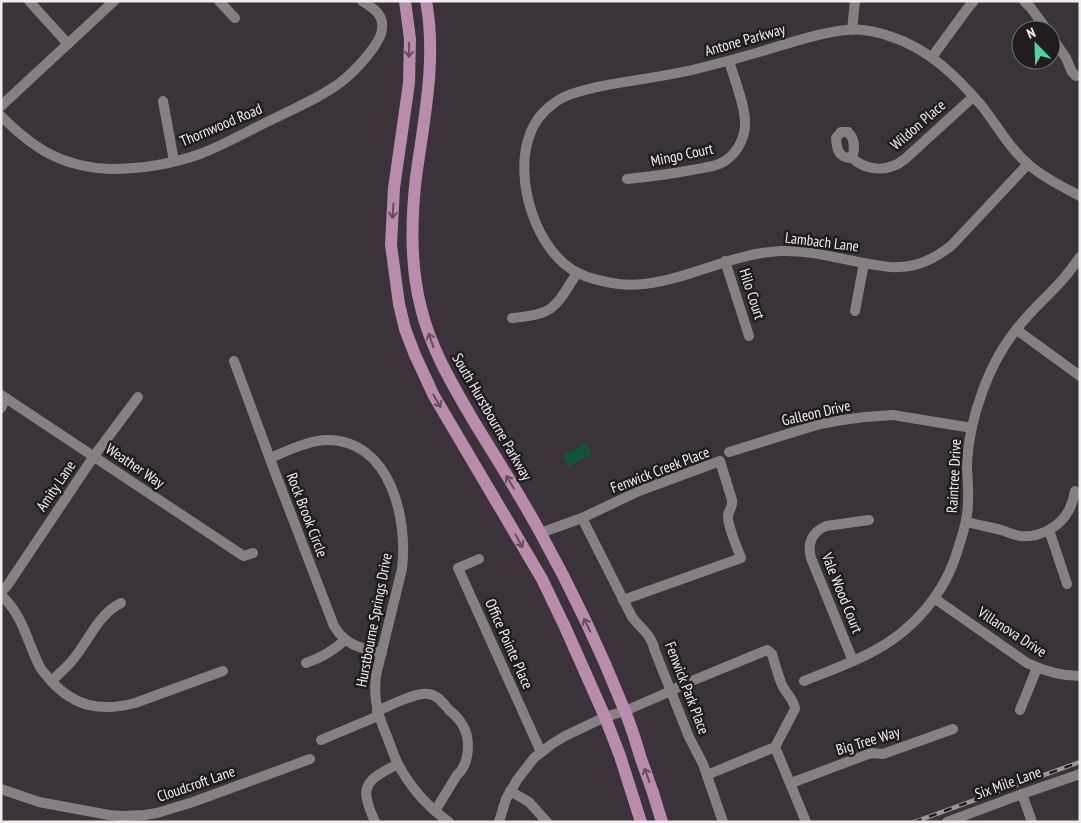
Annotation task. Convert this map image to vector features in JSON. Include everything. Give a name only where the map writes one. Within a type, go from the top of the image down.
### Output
[{"type":"main road","points":[[406,1],[410,39],[409,83],[394,188],[391,245],[399,304],[405,329],[414,355],[434,396],[542,579],[565,627],[605,717],[620,756],[641,822]]},
{"type":"main road","name":"South Hurstbourne Parkway","points":[[426,1],[430,51],[429,83],[413,212],[413,245],[421,308],[436,352],[451,383],[540,533],[598,647],[625,711],[662,822]]},
{"type":"street","points":[[29,1],[68,44]]},
{"type":"street","points":[[1,106],[114,1]]},
{"type":"street","points":[[219,1],[235,18]]},
{"type":"street","name":"Thornwood Road","points":[[1,116],[18,133],[42,150],[59,159],[83,166],[125,168],[150,166],[199,154],[321,95],[342,82],[354,71],[378,41],[382,29],[381,18],[376,10],[362,1]]},
{"type":"street","points":[[852,30],[855,1]]},
{"type":"street","points":[[932,57],[974,1]]},
{"type":"street","points":[[1024,1],[1039,20]]},
{"type":"street","name":"Antone Parkway","points":[[576,273],[561,260],[546,241],[534,220],[524,174],[524,159],[530,134],[539,117],[552,104],[577,92],[693,70],[819,34],[852,30],[875,32],[896,38],[932,57],[968,90],[1002,135],[1028,164],[1080,196]]},
{"type":"street","points":[[1061,51],[1076,76]]},
{"type":"street","name":"Mingo Court","points":[[626,179],[651,177],[711,166],[726,160],[734,152],[744,134],[745,124],[744,110],[729,60]]},
{"type":"street","name":"Wildon Place","points":[[852,158],[861,165],[871,168],[879,169],[893,166],[905,159],[973,97]]},
{"type":"street","points":[[163,101],[174,161]]},
{"type":"street","name":"Lambach Lane","points":[[576,273],[608,282],[638,284],[671,278],[725,261],[755,254],[782,251],[809,253],[890,267],[902,267],[926,262],[940,254],[962,236],[1028,164]]},
{"type":"street","name":"Raintree Drive","points":[[804,681],[870,654],[901,634],[915,621],[944,583],[967,522],[967,463],[972,428],[976,408],[990,374],[999,356],[1026,318],[1064,277],[1080,256]]},
{"type":"street","name":"Hilo Court","points":[[725,261],[749,336]]},
{"type":"street","points":[[855,311],[864,263]]},
{"type":"street","points":[[512,318],[530,317],[548,311],[556,304],[576,273]]},
{"type":"street","points":[[1017,330],[1080,376]]},
{"type":"street","name":"Rock Brook Circle","points":[[234,361],[334,626],[345,640]]},
{"type":"street","name":"Amity Lane","points":[[1,593],[94,456],[138,397]]},
{"type":"street","name":"Weather Way","points":[[3,400],[94,456],[242,555],[252,553]]},
{"type":"street","name":"Galleon Drive","points":[[729,452],[820,424],[865,417],[893,415],[972,428]]},
{"type":"street","name":"Hurstbourne Springs Drive","points":[[270,458],[315,441],[336,440],[365,452],[375,461],[386,477],[396,500],[404,542],[402,569],[376,675],[375,687],[378,714],[398,764],[410,784],[435,811],[449,822]]},
{"type":"street","name":"Fenwick Creek Place","points":[[540,533],[582,518],[639,491],[720,461],[733,504],[728,513],[730,525],[741,558],[623,600]]},
{"type":"street","points":[[967,522],[1011,534],[1032,536],[1049,530],[1064,518],[1072,504],[1075,491]]},
{"type":"street","name":"Fenwick Park Place","points":[[582,518],[632,617],[650,636],[653,642],[688,738],[704,764],[723,822]]},
{"type":"street","name":"Vale Wood Court","points":[[853,661],[809,551],[815,533],[820,529],[826,526],[869,520]]},
{"type":"street","points":[[1049,530],[1067,584]]},
{"type":"street","name":"Office Pointe Place","points":[[479,559],[458,568],[541,752]]},
{"type":"street","points":[[1,593],[18,614],[42,672],[58,688],[76,701],[99,707],[115,707],[135,703],[223,671]]},
{"type":"street","name":"Villanova Drive","points":[[934,598],[1027,663],[1041,670],[1063,675],[1080,676]]},
{"type":"street","points":[[52,681],[72,662],[101,618],[121,603]]},
{"type":"street","points":[[306,663],[327,654],[345,640],[357,646],[382,653]]},
{"type":"street","points":[[499,822],[510,791],[525,768],[552,744],[605,717],[625,711],[767,650],[772,654],[783,686],[792,700],[795,710],[775,747],[707,775]]},
{"type":"street","points":[[1020,710],[1037,668]]},
{"type":"street","points":[[321,740],[415,695],[429,694],[439,698],[462,724],[468,738],[468,750],[461,771],[435,811]]},
{"type":"street","name":"Big Tree Way","points":[[791,783],[871,753],[882,754],[953,729]]},
{"type":"street","points":[[775,747],[806,822]]},
{"type":"street","name":"Cloudcroft Lane","points":[[1,789],[39,802],[109,815],[144,815],[193,802],[310,759]]},
{"type":"street","points":[[375,822],[366,794],[369,782],[398,764]]},
{"type":"street","name":"Six Mile Lane","points":[[947,822],[1080,774]]},
{"type":"street","points":[[510,791],[529,802],[547,822]]},
{"type":"street","points":[[1022,794],[1032,822]]},
{"type":"green space","points":[[586,443],[592,454],[569,467],[563,456]]},
{"type":"railway","points":[[914,822],[1080,762]]}]
